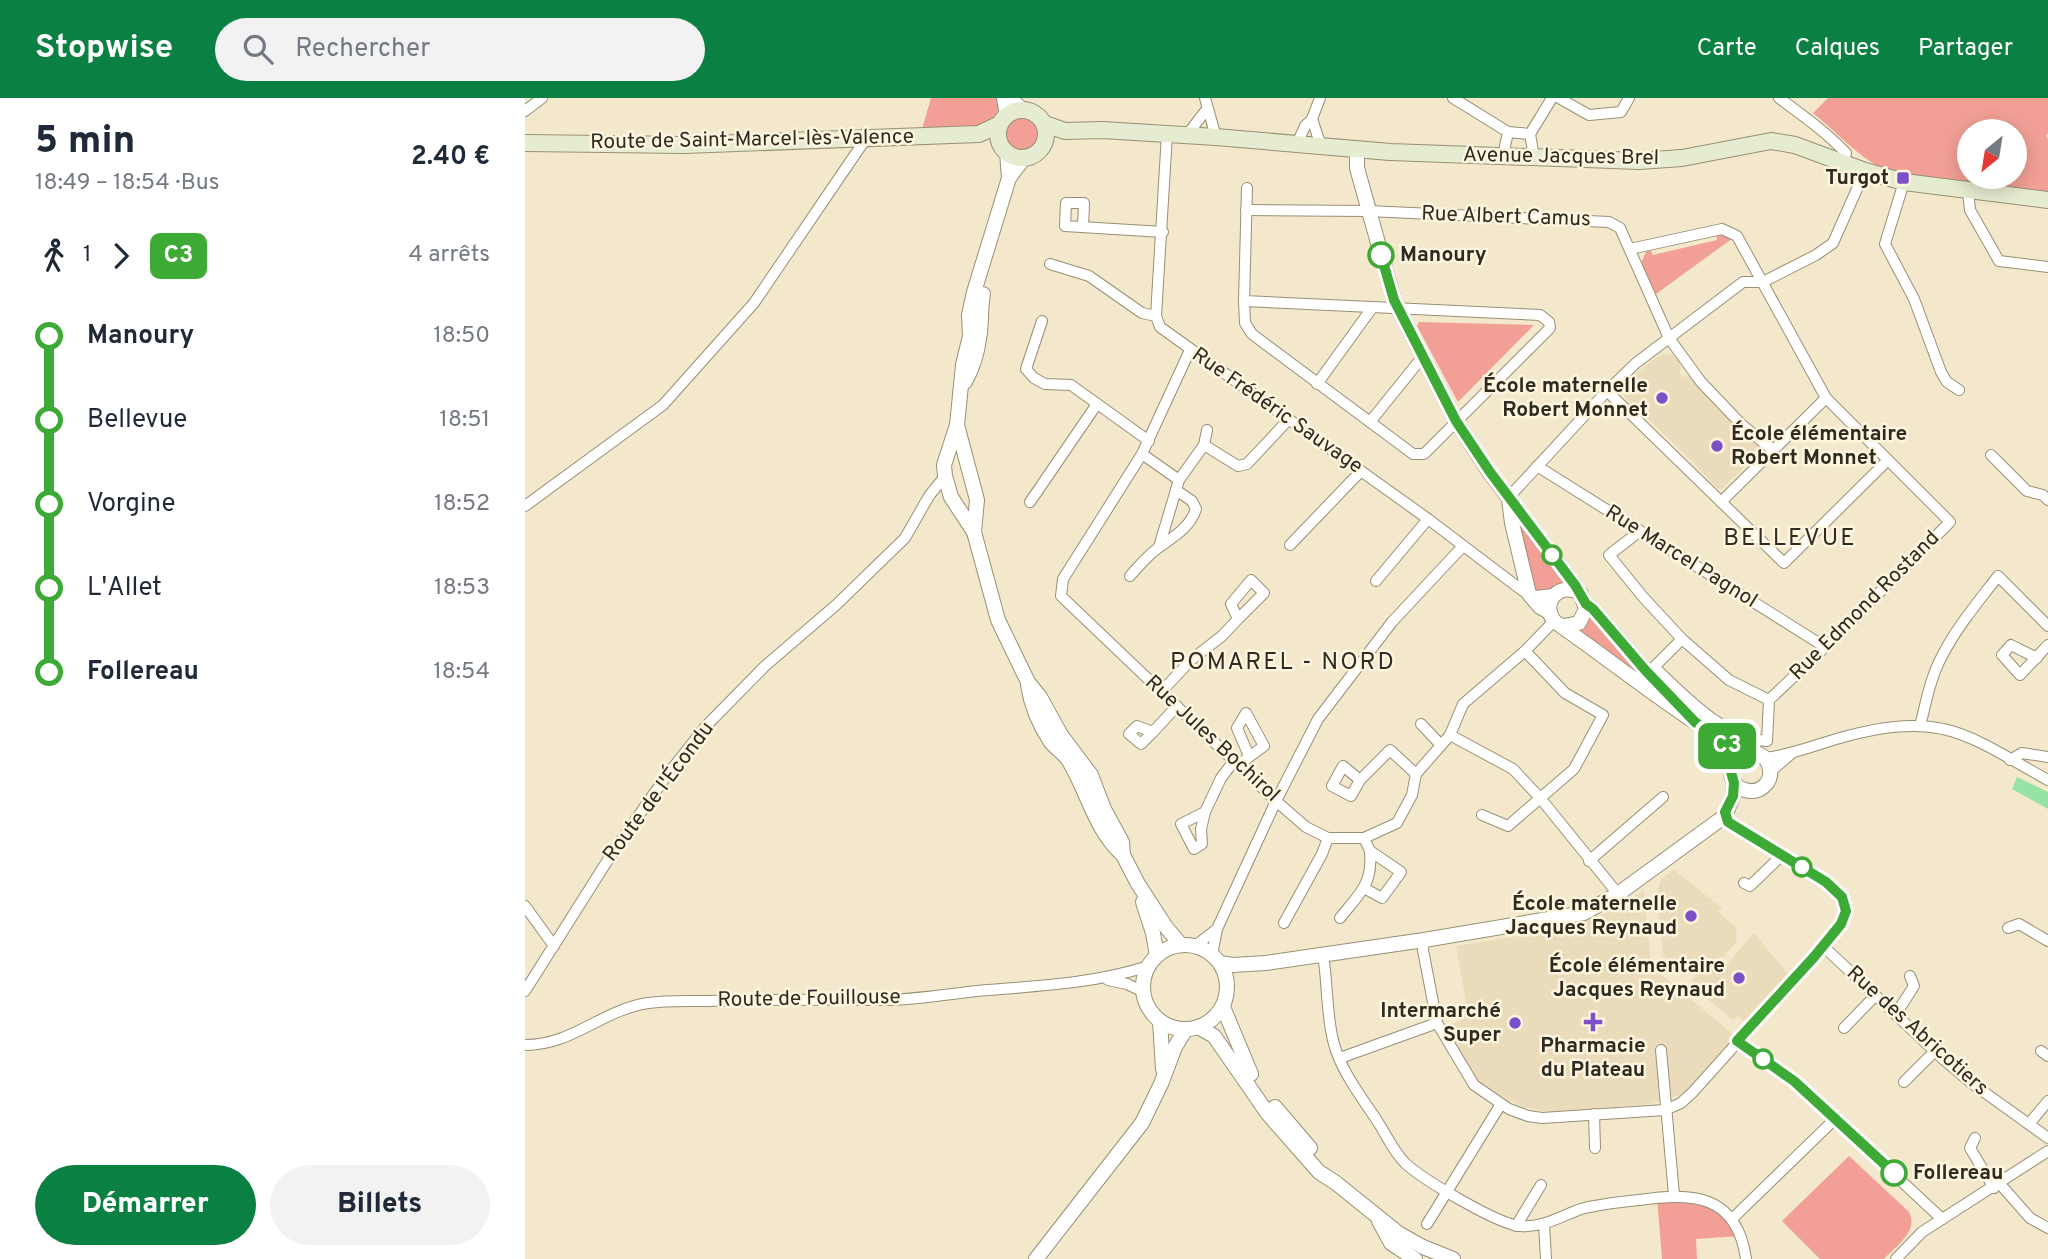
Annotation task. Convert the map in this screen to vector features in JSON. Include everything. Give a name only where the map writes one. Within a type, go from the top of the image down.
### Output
[{"type":"main road","points":[[1035,113],[1045,124],[1046,141],[1038,153],[1024,158],[1004,149],[998,135],[1009,116],[1035,113]]},
{"type":"main road","name":"Route de Saint-Marcel-lès-Valence","points":[[525,143],[685,145],[979,134],[1009,116]]},
{"type":"main road","name":"Avenue Jacques Brel","points":[[1045,124],[1065,131],[1167,134],[1200,132],[1357,150],[1662,160],[1771,141],[1795,145],[1905,183],[2048,200]]},
{"type":"main road","name":"Avenue Jacques Brel","points":[[1046,141],[1065,131]]},
{"type":"main road","name":"Route de Saint-Marcel-lès-Valence","points":[[979,134],[1004,149]]},
{"type":"street","points":[[525,111],[542,98]]},
{"type":"street","points":[[1007,98],[1009,116]]},
{"type":"street","points":[[1297,144],[1305,126],[1312,119],[1320,98]]},
{"type":"street","points":[[1453,98],[1508,132],[1530,134]]},
{"type":"street","points":[[1534,157],[1530,134],[1552,98]]},
{"type":"street","points":[[1559,98],[1589,115],[1621,112],[1629,98]]},
{"type":"street","points":[[1779,98],[1807,118],[1846,153],[1843,162]]},
{"type":"street","points":[[1200,132],[1206,104]]},
{"type":"street","points":[[1200,132],[1206,104]]},
{"type":"street","points":[[1312,119],[1321,146]]},
{"type":"street","points":[[1503,156],[1508,132]]},
{"type":"street","points":[[1050,264],[1089,276],[1142,313],[1156,316],[1167,134]]},
{"type":"street","points":[[525,506],[663,405],[754,303],[867,137]]},
{"type":"street","points":[[1004,149],[1009,178]]},
{"type":"street","points":[[1357,150],[1357,168],[1394,300],[1456,421],[1586,604],[1695,722]]},
{"type":"street","points":[[970,514],[977,500],[956,446],[961,390],[972,369],[980,337],[980,310],[988,278],[987,254],[1009,178],[1024,158]]},
{"type":"street","points":[[1864,171],[1833,243],[1816,255],[1763,282],[1743,282],[1636,363],[1509,497],[1510,516],[1529,594],[1556,620],[1636,682],[1724,741],[1765,758],[1863,732],[1920,726],[1959,733],[2048,780]]},
{"type":"street","points":[[1905,183],[1885,244],[1914,299],[1941,372],[1947,382],[1959,390]]},
{"type":"street","points":[[1244,301],[1540,315],[1549,322],[1550,328],[1424,454],[1413,454],[1252,334],[1245,323],[1244,301],[1247,188]]},
{"type":"street","points":[[1968,191],[1970,209],[1999,261],[2048,267]]},
{"type":"street","points":[[1076,203],[1083,192]]},
{"type":"street","points":[[1083,227],[1084,203],[1066,203],[1065,226],[1163,232]]},
{"type":"street","name":"Rue Albert Camus","points":[[1247,210],[1368,211],[1609,222],[1620,228],[1669,338],[1701,382],[1742,425],[1773,450]]},
{"type":"street","name":"Rue Edmond Rostand","points":[[1630,249],[1722,229],[1737,236],[1826,398],[1950,522],[1769,700]]},
{"type":"street","points":[[1317,384],[1372,307]]},
{"type":"street","name":"Rue Frédéric Sauvage","points":[[1156,316],[1160,327],[1190,350],[1529,594]]},
{"type":"street","points":[[1042,321],[1025,369],[1045,384],[1071,386],[1149,441]]},
{"type":"street","name":"Rue Jules Bochirol","points":[[1190,350],[1142,454],[1063,579],[1061,596],[1276,801],[1306,827],[1328,838]]},
{"type":"street","points":[[1370,422],[1423,355]]},
{"type":"street","points":[[1607,391],[1784,563],[1887,461]]},
{"type":"street","points":[[1721,502],[1826,398]]},
{"type":"street","points":[[1030,502],[1097,404]]},
{"type":"street","points":[[1204,445],[1238,466],[1247,464],[1289,419]]},
{"type":"street","points":[[1159,547],[1178,485],[1204,445],[1207,430]]},
{"type":"street","points":[[950,497],[944,465],[956,446]]},
{"type":"street","points":[[1130,576],[1159,547],[1176,537],[1194,517],[1196,509],[1178,485],[1142,454]]},
{"type":"street","points":[[1991,455],[2027,491],[2043,495],[2048,500]]},
{"type":"street","name":"Rue Marcel Pagnol","points":[[1537,466],[1825,647]]},
{"type":"street","points":[[1290,545],[1361,471]]},
{"type":"street","name":"Route de l'Écondu","points":[[525,991],[611,855],[667,775],[706,726],[782,650],[874,570],[905,538],[945,476]]},
{"type":"street","points":[[933,491],[950,497],[970,514],[998,620],[1028,682],[1040,697],[1061,735],[1091,775],[1104,809],[1122,842],[1123,855],[1137,884],[1153,933],[1153,961]]},
{"type":"street","points":[[1376,582],[1428,519]]},
{"type":"street","points":[[1640,531],[1609,555],[1682,639],[1729,680],[1769,700],[1767,741],[1738,734],[1713,718],[1654,667],[1682,639]]},
{"type":"street","points":[[1036,1259],[1142,1123],[1161,1084],[1175,1046],[1192,1028],[1212,1020],[1223,1007],[1227,987],[1224,970],[1216,959],[1217,929],[1276,801],[1326,709],[1392,622],[1463,546]]},
{"type":"street","points":[[1920,726],[1932,678],[1941,657],[1998,576],[2048,626]]},
{"type":"street","points":[[1529,594],[1554,594],[1564,589],[1576,591]]},
{"type":"street","points":[[1554,594],[1549,603],[1556,620]]},
{"type":"street","points":[[1556,620],[1579,623],[1585,614],[1586,604]]},
{"type":"street","points":[[1161,692],[1191,660],[1222,636],[1238,619]]},
{"type":"street","points":[[1284,923],[1328,838],[1364,838],[1397,823],[1412,795],[1416,774],[1450,735],[1463,704],[1525,651],[1556,620]]},
{"type":"street","points":[[2036,658],[2048,645]]},
{"type":"street","points":[[1482,815],[1508,826],[1541,799],[1574,769],[1603,715],[1565,693],[1525,651]]},
{"type":"street","points":[[1153,732],[1177,706]]},
{"type":"street","points":[[1421,724],[1441,745]]},
{"type":"street","points":[[1450,735],[1513,769],[1541,799],[1618,894]]},
{"type":"street","points":[[1424,940],[1423,950],[1437,1023],[1474,1085],[1501,1104],[1528,1116],[1542,1118],[1665,1110],[1681,1103],[1823,946],[1845,917],[1845,904],[1836,890],[1728,822],[1727,809],[1734,783],[1731,772],[1733,761],[1724,741]]},
{"type":"street","points":[[1360,780],[1390,750],[1416,774]]},
{"type":"street","points":[[1733,761],[1749,752]]},
{"type":"street","points":[[1137,884],[1166,927],[1188,946],[1233,965],[1266,963],[1513,924],[1568,918],[1598,907],[1618,894],[1749,792],[1761,789],[1770,772],[1792,753]]},
{"type":"street","points":[[2010,760],[2022,753],[2048,757]]},
{"type":"street","points":[[1205,812],[1221,778],[1236,763],[1249,756]]},
{"type":"street","points":[[1765,758],[1770,772]]},
{"type":"street","points":[[1734,783],[1749,792]]},
{"type":"street","points":[[1590,861],[1663,797]]},
{"type":"street","points":[[1340,918],[1364,888],[1372,872],[1370,851],[1364,838]]},
{"type":"street","points":[[1364,888],[1382,898],[1401,872],[1370,851]]},
{"type":"street","points":[[1744,883],[1750,886],[1782,855]]},
{"type":"street","points":[[525,906],[554,946]]},
{"type":"street","points":[[2008,928],[2019,924],[2048,942]]},
{"type":"street","points":[[1217,929],[1188,946],[1173,947],[1153,961],[1145,974],[1143,992],[1152,1013],[1169,1026],[1192,1028],[1215,1036],[1287,1136],[1319,1172],[1336,1182],[1398,1233],[1453,1259]]},
{"type":"street","name":"Rue des Abricotiers","points":[[1823,946],[1970,1082],[2048,1138]]},
{"type":"street","points":[[1323,955],[1332,1036],[1340,1058],[1404,1162],[1495,1219],[1516,1226],[1544,1224],[1599,1205],[1674,1195],[1694,1196],[1713,1204],[1732,1219],[1741,1236],[1746,1259]]},
{"type":"street","name":"Route de Fouillouse","points":[[525,1045],[559,1041],[601,1018],[650,1002],[876,1000],[1102,979],[1153,961]]},
{"type":"street","points":[[1227,987],[1243,971],[1266,963]]},
{"type":"street","points":[[1896,1014],[1914,986],[1910,976]]},
{"type":"street","name":"Route de Fouillouse","points":[[1102,979],[1127,984],[1143,992]]},
{"type":"street","points":[[1844,1028],[1875,996]]},
{"type":"street","points":[[1223,1007],[1253,1079],[1336,1182]]},
{"type":"street","points":[[1160,1021],[1163,1052],[1161,1084]]},
{"type":"street","points":[[1340,1058],[1437,1023]]},
{"type":"street","points":[[1737,1041],[1794,1081],[1942,1219]]},
{"type":"street","points":[[1661,1050],[1674,1195]]},
{"type":"street","points":[[1905,1082],[1935,1051]]},
{"type":"street","points":[[2029,1124],[2048,1101]]},
{"type":"street","points":[[1427,1224],[1501,1104]]},
{"type":"street","points":[[1594,1114],[1595,1148]]},
{"type":"street","points":[[1732,1219],[1836,1118]]},
{"type":"street","points":[[1975,1138],[1970,1148],[1997,1186],[2030,1218],[2048,1228]]},
{"type":"street","points":[[1896,1259],[1922,1232],[2048,1151]]},
{"type":"street","points":[[1516,1226],[1541,1185]]},
{"type":"street","points":[[1373,1211],[1391,1242],[1415,1259]]},
{"type":"street","points":[[1544,1224],[1546,1259]]},
{"type":"shaded area","points":[[931,98],[997,98],[998,107],[993,119],[982,126],[922,129]]},
{"type":"shaded area","points":[[1828,98],[2048,98],[2048,193],[2004,189],[2027,189],[2027,119],[1957,119],[1957,184],[1906,175],[1886,169],[1864,157],[1813,113]]},
{"type":"shaded area","points":[[1022,115],[1035,121],[1041,134],[1035,147],[1022,153],[1009,147],[1003,134],[1009,121]]},
{"type":"shaded area","points":[[1716,233],[1733,238],[1656,294],[1641,263],[1647,250],[1650,249],[1653,255],[1717,240]]},
{"type":"shaded area","points":[[1419,322],[1534,325],[1458,402],[1417,326]]},
{"type":"shaded area","points":[[1663,354],[1672,355],[1679,361],[1679,373],[1683,378],[1686,375],[1690,377],[1761,447],[1761,451],[1754,458],[1749,455],[1748,463],[1723,488],[1718,489],[1624,396],[1622,388],[1626,382]]},
{"type":"shaded area","points":[[1521,521],[1565,582],[1564,585],[1550,592],[1533,592],[1516,525]]},
{"type":"shaded area","points":[[1590,614],[1658,689],[1576,631]]},
{"type":"shaded area","points":[[2017,777],[2048,792],[2048,809],[2012,789]]},
{"type":"shaded area","name":"École maternelle Jacques Reynaud","points":[[1674,870],[1722,908],[1718,912],[1736,927],[1737,941],[1723,957],[1708,960],[1708,957],[1698,957],[1698,961],[1677,963],[1677,959],[1666,960],[1666,957],[1663,957],[1657,894],[1661,879]]},
{"type":"shaded area","points":[[1644,890],[1651,966],[1736,1037],[1693,1088],[1651,1104],[1549,1112],[1522,1107],[1478,1082],[1447,1028],[1468,1014],[1456,946],[1571,927],[1612,910]]},
{"type":"shaded area","name":"École élémentaire Jacques Reynaud","points":[[1754,933],[1788,974],[1745,1022],[1737,1016],[1733,1021],[1725,1014],[1727,1012],[1723,1012],[1705,997],[1707,994],[1703,989],[1697,990],[1692,981],[1695,970],[1724,968]]},
{"type":"shaded area","points":[[1849,1156],[1909,1212],[1909,1232],[1884,1259],[1820,1259],[1782,1221]]},
{"type":"shaded area","points":[[1657,1197],[1713,1204],[1741,1236],[1696,1239],[1697,1259],[1662,1259]]},
{"type":"bus line","name":"C3","points":[[1381,255],[1394,300],[1456,421],[1490,472],[1575,585],[1576,591],[1581,594],[1586,604],[1695,722],[1724,741],[1733,757],[1733,796],[1725,812],[1728,822],[1826,882],[1842,897],[1846,911],[1841,924],[1737,1041],[1794,1081],[1894,1173]]},
{"type":"place","name":"Turgot","points":[[1903,178]]},
{"type":"place","name":"Manoury","points":[[1381,255]]},
{"type":"place","name":"École maternelle Robert Monnet","points":[[1662,398]]},
{"type":"place","name":"École élémentaire Robert Monnet","points":[[1717,446]]},
{"type":"place","name":"École maternelle Jacques Reynaud","points":[[1691,916]]},
{"type":"place","name":"École élémentaire Jacques Reynaud","points":[[1739,978]]},
{"type":"place","name":"Pharmacie du Plateau","points":[[1593,1022]]},
{"type":"place","name":"Intermarché Super","points":[[1515,1023]]},
{"type":"place","name":"Follereau","points":[[1894,1173]]},
{"type":"district","name":"BELLEVUE","points":[[1790,539]]},
{"type":"district","name":"POMAREL - NORD","points":[[1283,663]]}]
